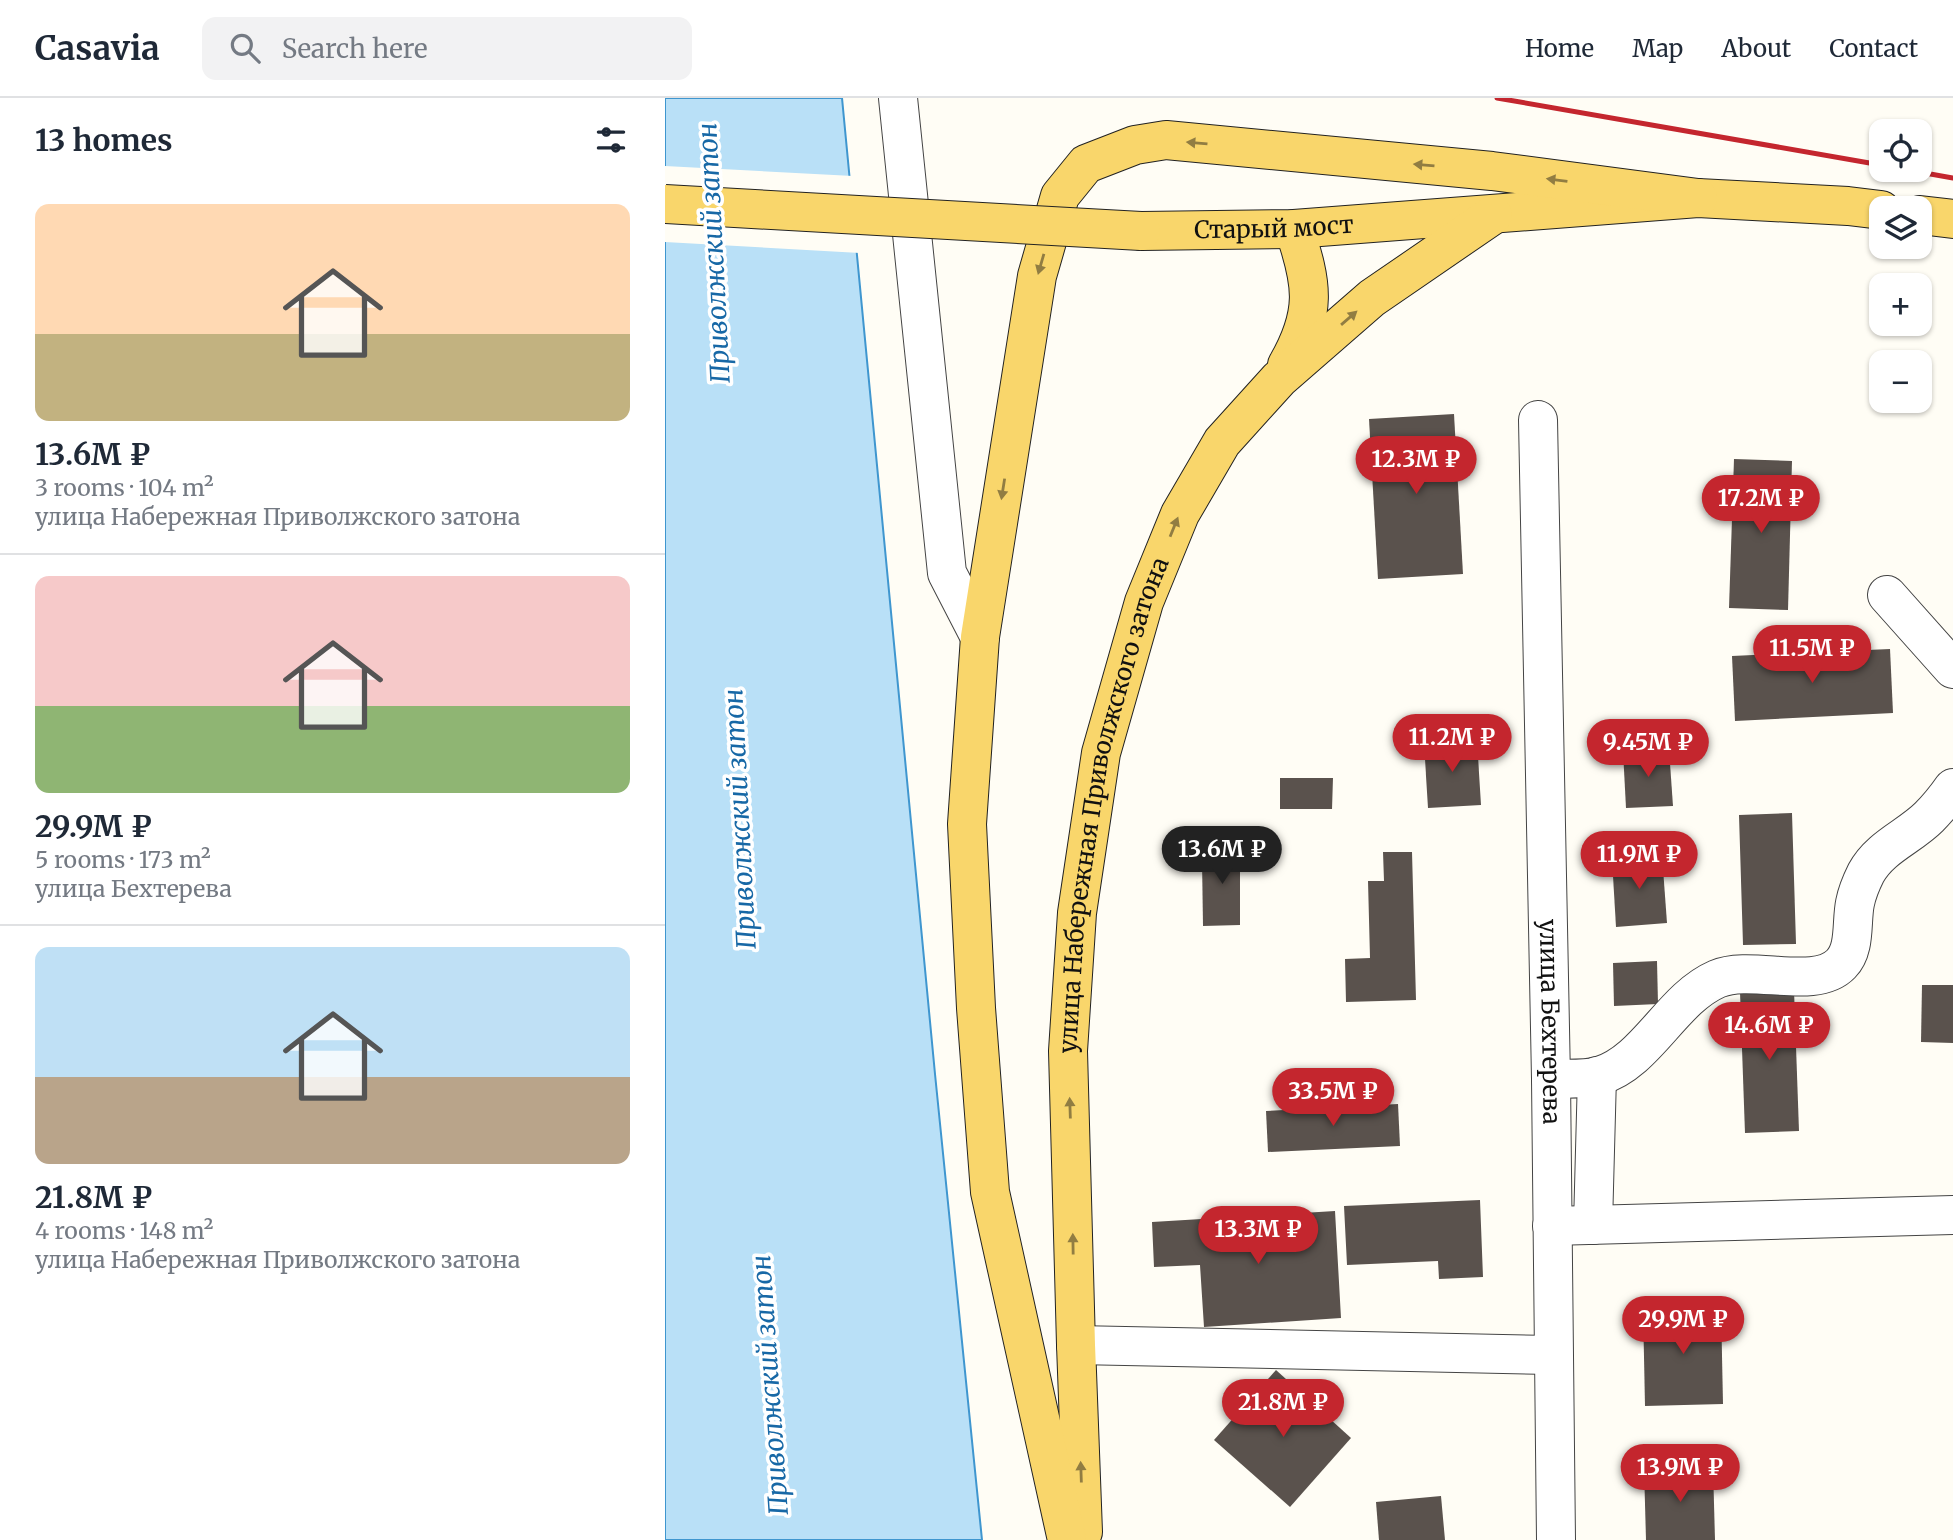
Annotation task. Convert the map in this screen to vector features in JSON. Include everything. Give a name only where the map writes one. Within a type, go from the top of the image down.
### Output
[{"type":"main road","points":[[1067,1540],[990,1192],[967,824],[979,637],[1037,276],[1060,196],[1086,164],[1135,145],[1166,141],[1492,171],[1697,198]]},
{"type":"main road","points":[[1492,171],[1493,215]]},
{"type":"main road","name":"Старый мост","points":[[665,204],[1141,230],[1294,229],[1697,198],[1869,209]]},
{"type":"main road","name":"улица Набережная Приволжского затона","points":[[1084,1540],[1068,1051],[1077,913],[1101,753],[1144,602],[1180,514],[1222,442],[1279,379],[1372,298],[1493,215]]},
{"type":"main road","points":[[1932,216],[1953,219]]},
{"type":"main road","points":[[1279,379],[1301,342],[1310,310],[1307,266],[1294,229]]},
{"type":"street","points":[[898,98],[947,573],[979,637]]},
{"type":"street","name":"улица Бехтерева","points":[[1538,420],[1551,1079],[1556,1540]]},
{"type":"street","points":[[1887,595],[1953,669]]},
{"type":"street","points":[[1551,1079],[1597,1076],[1614,1070],[1630,1058],[1687,1000],[1717,979],[1733,975],[1820,975],[1841,965],[1848,954],[1856,902],[1866,872],[1883,852],[1929,818],[1953,788]]},
{"type":"street","points":[[1593,1225],[1597,1076]]},
{"type":"street","points":[[1552,1226],[1953,1215]]},
{"type":"street","points":[[1076,1345],[1552,1355]]},
{"type":"water","name":"Приволжский затон","points":[[665,98],[842,98],[982,1540],[665,1540]]},
{"type":"pier","points":[[665,166],[853,176],[860,253],[665,242]]},
{"type":"building","points":[[1454,414],[1463,574],[1378,579],[1369,419]]},
{"type":"building","points":[[1734,459],[1792,461],[1788,610],[1729,608]]},
{"type":"building","points":[[1890,649],[1893,713],[1735,721],[1732,656]]},
{"type":"building","points":[[1477,740],[1481,805],[1428,808],[1424,743]]},
{"type":"building","points":[[1669,749],[1673,806],[1626,808],[1623,751]]},
{"type":"building","points":[[1280,778],[1333,778],[1332,809],[1280,809]]},
{"type":"building","points":[[1792,813],[1796,944],[1743,945],[1739,815]]},
{"type":"building","points":[[1240,835],[1240,925],[1203,926],[1202,860]]},
{"type":"building","points":[[1383,852],[1412,852],[1416,1000],[1346,1002],[1345,959],[1370,958],[1368,881],[1384,881]]},
{"type":"building","points":[[1662,855],[1667,923],[1616,927],[1612,859]]},
{"type":"building","points":[[1657,961],[1658,1004],[1614,1006],[1613,963]]},
{"type":"building","points":[[1922,985],[1953,985],[1953,1043],[1921,1042]]},
{"type":"building","points":[[1794,990],[1799,1131],[1745,1133],[1740,992]]},
{"type":"building","points":[[1398,1104],[1400,1146],[1268,1152],[1266,1111]]},
{"type":"building","points":[[1480,1200],[1483,1277],[1439,1279],[1438,1261],[1347,1265],[1344,1206]]},
{"type":"building","points":[[1335,1211],[1341,1318],[1204,1327],[1200,1265],[1154,1267],[1152,1222]]},
{"type":"building","points":[[1721,1307],[1723,1404],[1645,1406],[1643,1308]]},
{"type":"building","points":[[1276,1370],[1351,1438],[1290,1507],[1214,1440]]},
{"type":"building","points":[[1713,1467],[1715,1540],[1646,1540],[1644,1468]]},
{"type":"building","points":[[1441,1496],[1445,1540],[1379,1540],[1376,1502]]},
{"type":"railway","points":[[1497,98],[1869,163]]},
{"type":"railway","points":[[1932,174],[1953,178]]}]
